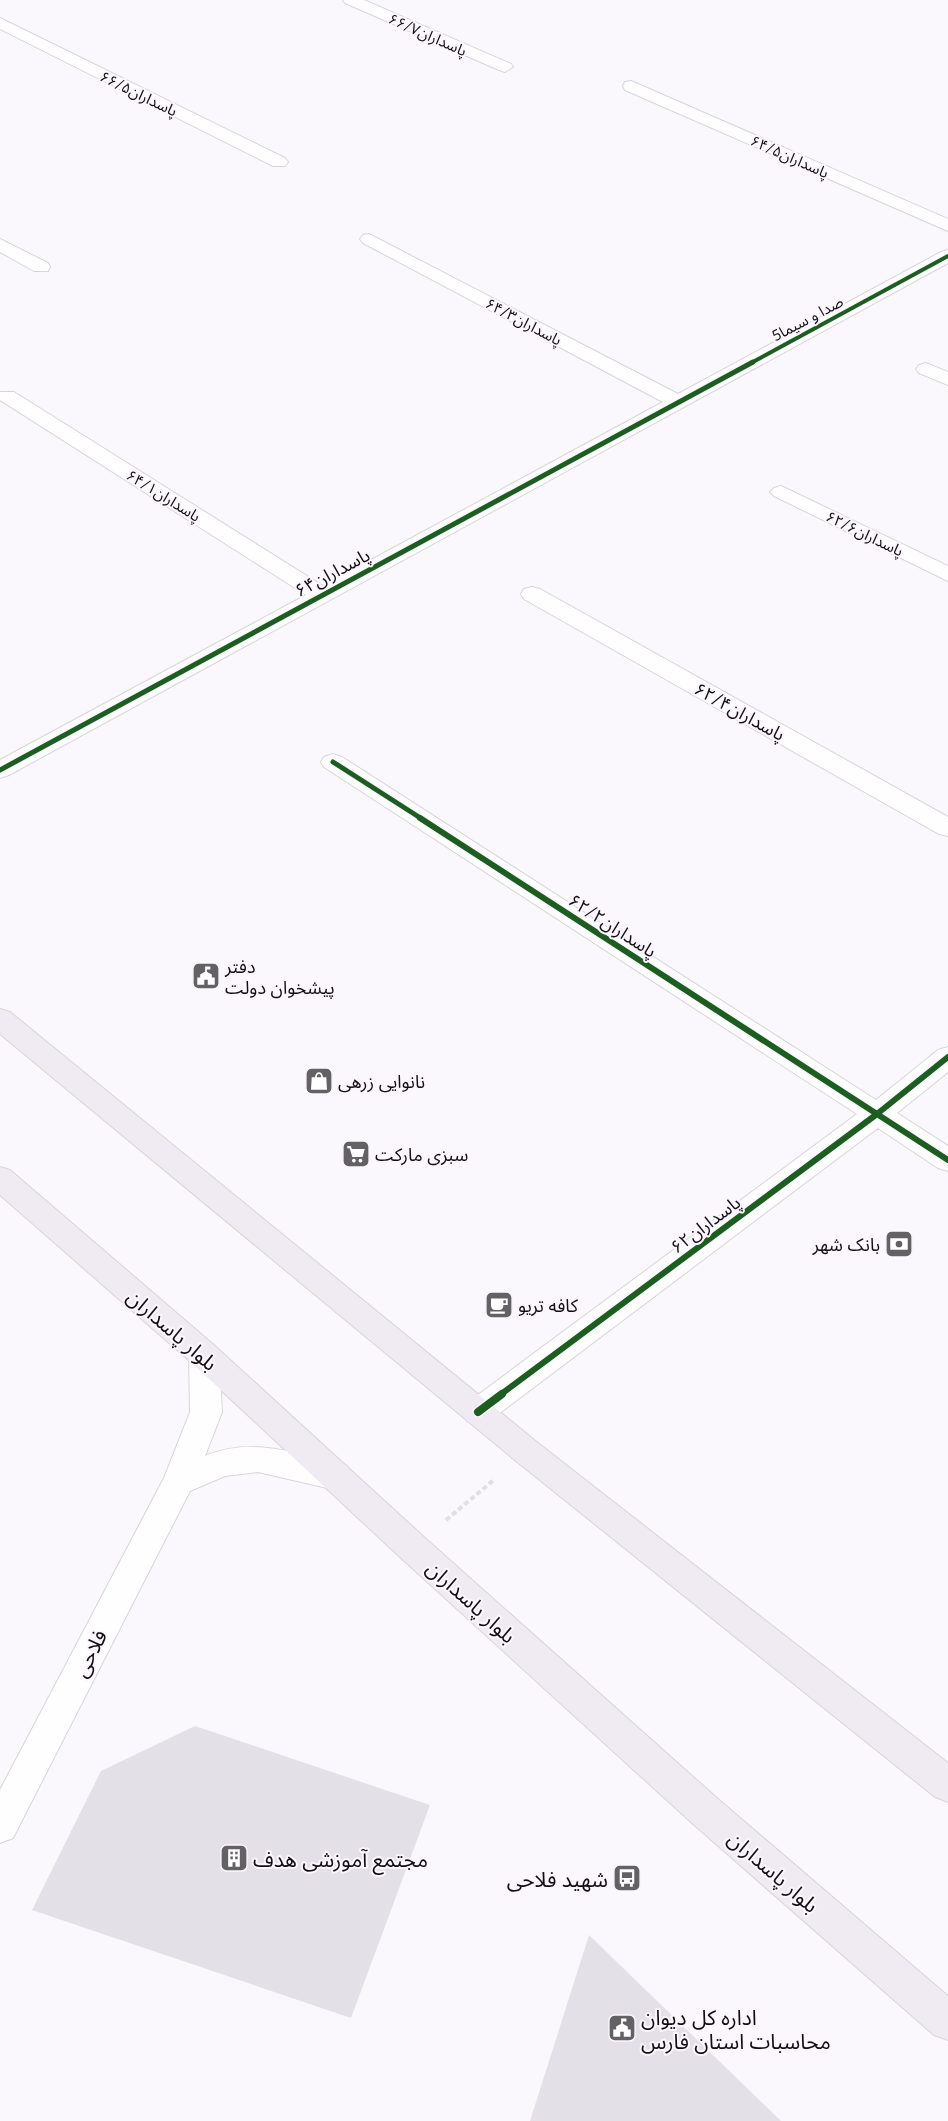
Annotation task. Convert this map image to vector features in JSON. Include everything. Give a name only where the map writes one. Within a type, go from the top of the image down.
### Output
[{"type":"main road","points":[[0,1020],[527,1452],[948,1785]]},
{"type":"main road","name":"بلوار پاسداران","points":[[0,1178],[204,1355],[413,1548],[705,1811],[948,2021]]},
{"type":"street","name":"پاسداران۶۶/۷","points":[[352,0],[505,67]]},
{"type":"street","name":"پاسداران۶۶/۵","points":[[0,23],[279,162]]},
{"type":"street","name":"پاسداران۶۴/۵","points":[[631,86],[948,226]]},
{"type":"street","name":"پاسداران۶۴/۳","points":[[369,239],[678,402]]},
{"type":"street","points":[[0,244],[41,267]]},
{"type":"street","name":"5صدا و سیما","points":[[678,402],[948,256]]},
{"type":"street","points":[[926,369],[948,378]]},
{"type":"street","name":"پاسداران۶۴/۱","points":[[7,396],[322,595]]},
{"type":"street","name":"پاسداران۶۴","points":[[0,770],[678,402]]},
{"type":"street","name":"پاسداران۶۲/۶","points":[[781,492],[948,574]]},
{"type":"street","name":"پاسداران۶۲/۴","points":[[532,594],[948,828]]},
{"type":"street","name":"پاسداران۶۲/۲","points":[[333,762],[948,1160]]},
{"type":"street","name":"پاسداران۶۲","points":[[478,1412],[877,1114],[948,1057]]},
{"type":"street","name":"فلاحی","points":[[0,1826],[179,1481],[206,1412],[204,1355]]},
{"type":"street","points":[[179,1481],[223,1463],[258,1458],[336,1476]]},
{"type":"path","points":[[413,1548],[527,1452]]},
{"type":"building","name":"مجتمع آموزشی هدف","points":[[195,1726],[430,1805],[351,2018],[32,1910],[101,1771]]},
{"type":"building","name":"اداره کل دیوان محاسبات استان فارس","points":[[589,1935],[781,2121],[530,2121]]},
{"type":"cycle path","points":[[0,770],[948,256]]},
{"type":"cycle path","points":[[333,762],[948,1160]]},
{"type":"cycle path","points":[[478,1412],[877,1114],[948,1057]]},
{"type":"place","name":"دفتر پیشخوان دولت","points":[[206,976]]},
{"type":"place","name":"نانوایی زرهی","points":[[319,1081]]},
{"type":"place","name":"سبزی مارکت","points":[[356,1154]]},
{"type":"place","name":"بانک شهر","points":[[899,1244]]},
{"type":"place","name":"کافه تریو","points":[[499,1305]]},
{"type":"place","name":"مجتمع آموزشی هدف","points":[[234,1858]]},
{"type":"place","name":"شهید فلاحی","points":[[627,1878]]},
{"type":"place","name":"اداره کل دیوان محاسبات استان فارس","points":[[622,2028]]}]
